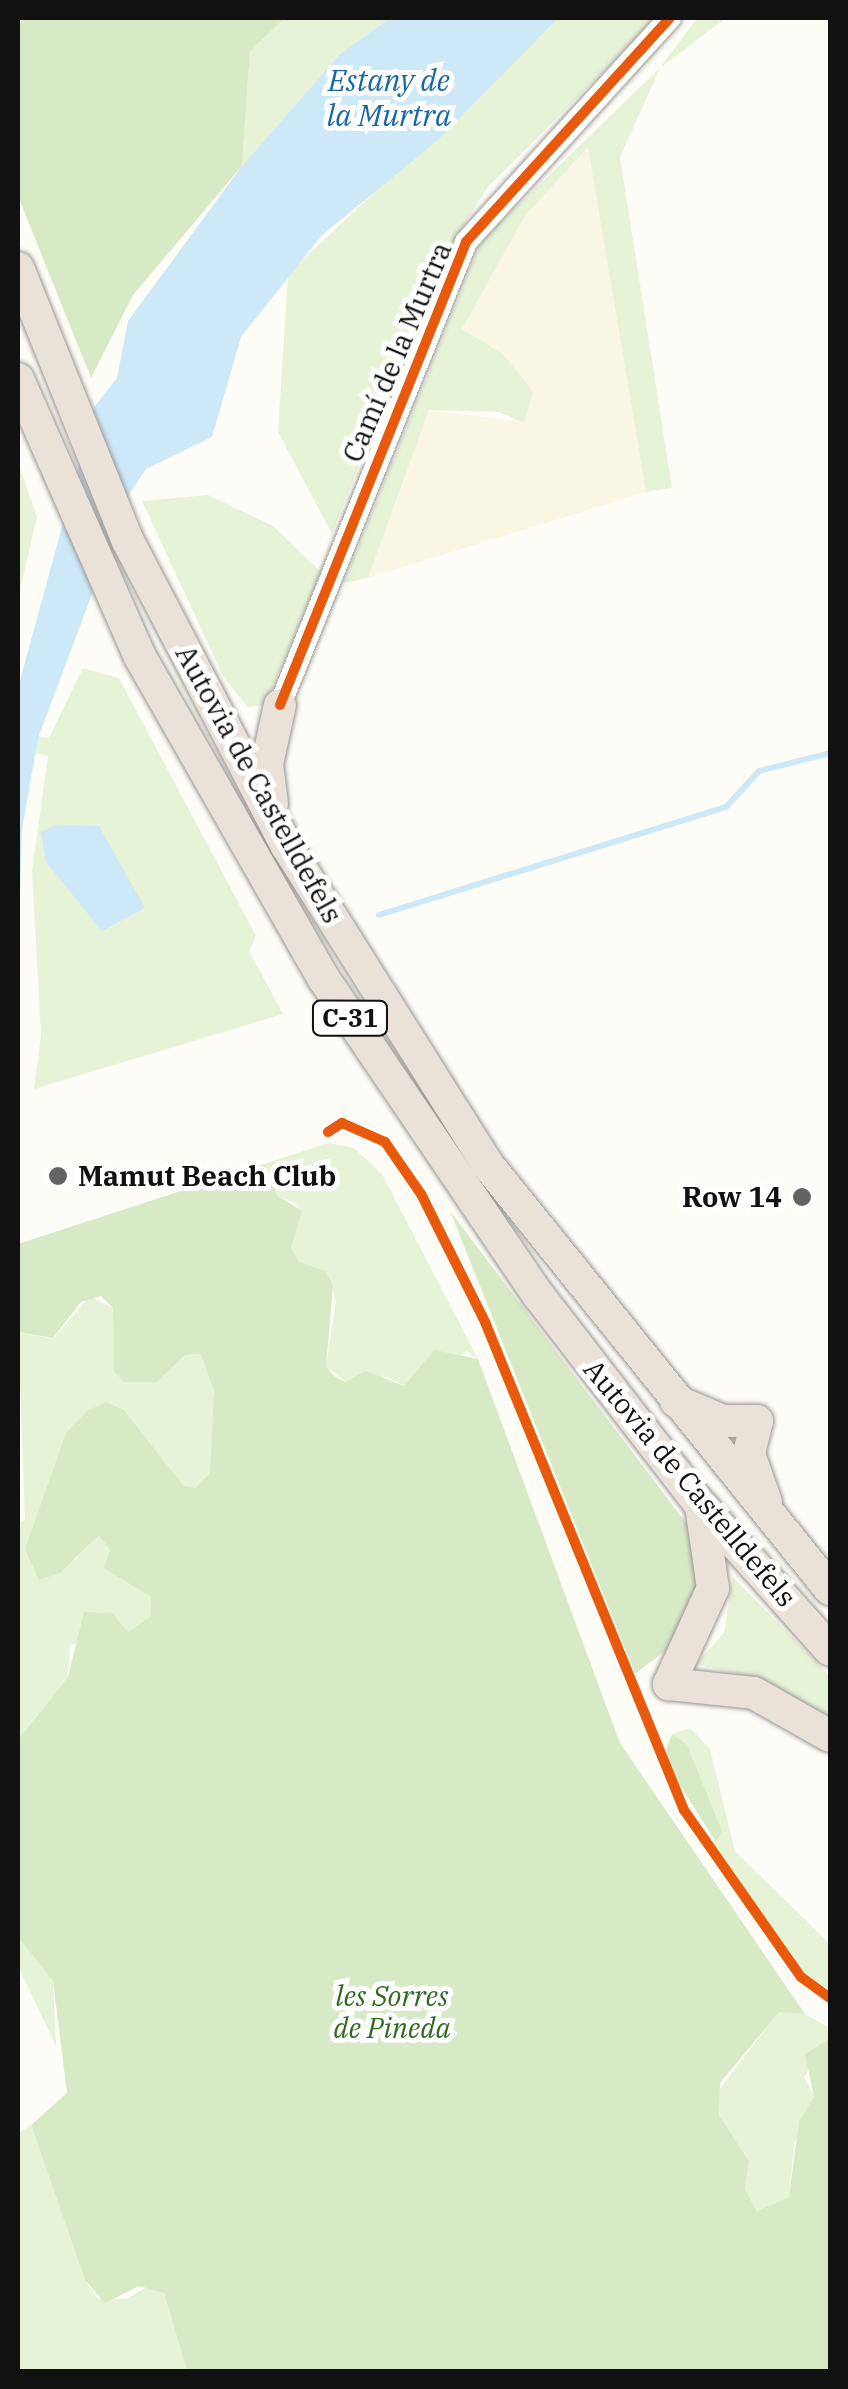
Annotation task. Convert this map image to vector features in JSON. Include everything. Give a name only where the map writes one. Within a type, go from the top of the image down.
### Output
[{"type":"highway","name":"Autovia de Castelldefels","points":[[18,268],[128,541],[287,846],[488,1165],[668,1397],[830,1589]]},
{"type":"highway","name":"Autovia de Castelldefels","points":[[18,378],[56,477],[107,591],[192,758],[324,979],[539,1296],[700,1504],[830,1650]]},
{"type":"highway","points":[[18,414],[42,443]]},
{"type":"highway","points":[[195,667],[238,715],[258,718],[280,705]]},
{"type":"highway","points":[[280,705],[267,778],[287,846]]},
{"type":"highway","points":[[668,1397],[723,1422],[757,1420],[749,1454],[775,1526]]},
{"type":"highway","points":[[700,1504],[713,1588],[669,1684],[754,1693],[830,1736]]},
{"type":"street","name":"Camí de la Murtra","points":[[280,705],[466,242],[670,18]]},
{"type":"shaded area","points":[[589,146],[646,492],[368,578],[429,410],[523,422],[503,354],[462,329],[525,216]]},
{"type":"green space","points":[[18,18],[285,18],[250,51],[242,166],[133,295],[91,378],[18,196]]},
{"type":"green space","points":[[285,18],[390,18],[340,54],[242,166],[250,51]]},
{"type":"green space","points":[[558,18],[657,18],[487,188],[438,267],[332,534],[278,432],[288,274]]},
{"type":"green space","points":[[697,18],[726,18],[660,68]]},
{"type":"green space","points":[[660,68],[620,157],[672,488],[646,492],[588,147],[525,216],[462,329],[503,354],[533,392],[524,423],[499,412],[429,410],[368,578],[344,583],[482,240]]},
{"type":"green space","points":[[18,463],[37,517],[18,599]]},
{"type":"green space","points":[[208,495],[273,526],[321,572],[265,705],[248,707],[224,678],[142,501]]},
{"type":"green space","points":[[83,668],[119,678],[256,936],[249,951],[283,1014],[34,1089],[41,1035],[32,871],[48,756],[18,749],[18,732],[49,738]]},
{"type":"green space","points":[[328,1143],[354,1148],[382,1174],[478,1359],[467,1351],[404,1386],[388,1377],[345,1382],[326,1366],[336,1301],[325,1271],[298,1261],[291,1249],[298,1204],[278,1196],[264,1164]]},
{"type":"green space","name":"les Sorres de Pineda","points":[[264,1164],[278,1196],[302,1211],[291,1248],[298,1261],[325,1271],[333,1286],[326,1366],[334,1376],[345,1382],[366,1371],[404,1386],[434,1350],[478,1359],[620,1743],[805,2014],[779,2012],[720,2083],[719,2115],[749,2161],[745,2189],[757,2211],[789,2197],[799,2121],[814,2097],[805,2054],[830,2038],[830,2371],[187,2371],[164,2293],[139,2286],[105,2303],[85,2280],[31,2125],[67,2093],[53,1981],[18,1937],[18,1740],[68,1677],[84,1612],[112,1613],[128,1632],[150,1617],[151,1597],[104,1568],[110,1550],[99,1535],[60,1573],[39,1580],[25,1549],[66,1433],[87,1411],[106,1402],[124,1410],[183,1485],[195,1488],[210,1473],[214,1391],[201,1354],[185,1355],[157,1382],[124,1382],[114,1371],[113,1308],[101,1296],[81,1302],[53,1338],[18,1332],[18,1244]]},
{"type":"green space","points":[[450,1211],[692,1531],[702,1575],[670,1647],[635,1674]]},
{"type":"green space","points":[[90,1296],[113,1308],[114,1371],[157,1382],[185,1355],[202,1354],[212,1366],[216,1437],[210,1473],[195,1488],[183,1485],[124,1410],[73,1562],[99,1534],[151,1597],[150,1617],[128,1632],[70,1645],[68,1677],[18,1740],[18,1523],[25,1520],[18,1332],[53,1339]]},
{"type":"green space","points":[[733,1577],[830,1676],[830,1728],[759,1679],[696,1664],[724,1633]]},
{"type":"green space","points":[[690,1728],[710,1749],[735,1851],[830,1944],[830,1990],[807,1977],[703,1830],[716,1842],[722,1831],[672,1734]]},
{"type":"green space","points":[[672,1734],[687,1745],[722,1831],[716,1842],[663,1758]]},
{"type":"green space","points":[[18,1937],[53,1981],[56,2046],[18,1966]]},
{"type":"green space","points":[[779,2011],[805,2014],[830,2028],[830,2038],[804,2077],[814,2096],[794,2144],[789,2197],[757,2211],[745,2189],[749,2161],[719,2115],[719,2090]]},
{"type":"green space","points":[[31,2125],[85,2280],[97,2298],[127,2299],[152,2284],[164,2293],[187,2371],[18,2372],[18,2133]]},
{"type":"water","name":"Estany de la Murtra","points":[[390,18],[558,18],[437,141],[322,235],[241,337],[212,437],[146,469],[130,493],[38,738],[22,830],[18,963],[18,688],[95,406],[117,378],[128,321],[242,166],[340,54]]},
{"type":"water","points":[[57,825],[99,826],[145,908],[102,931],[46,862],[41,832]]},
{"type":"waterway","points":[[379,915],[726,807],[759,771],[830,753]]},
{"type":"cycle path","points":[[280,705],[466,242],[670,18]]},
{"type":"cycle path","points":[[328,1132],[342,1123],[385,1142],[421,1194],[485,1322],[684,1810],[801,1977],[830,1998]]},
{"type":"place","name":"Mamut Beach Club","points":[[58,1176]]},
{"type":"place","name":"Row 14","points":[[802,1197]]}]
